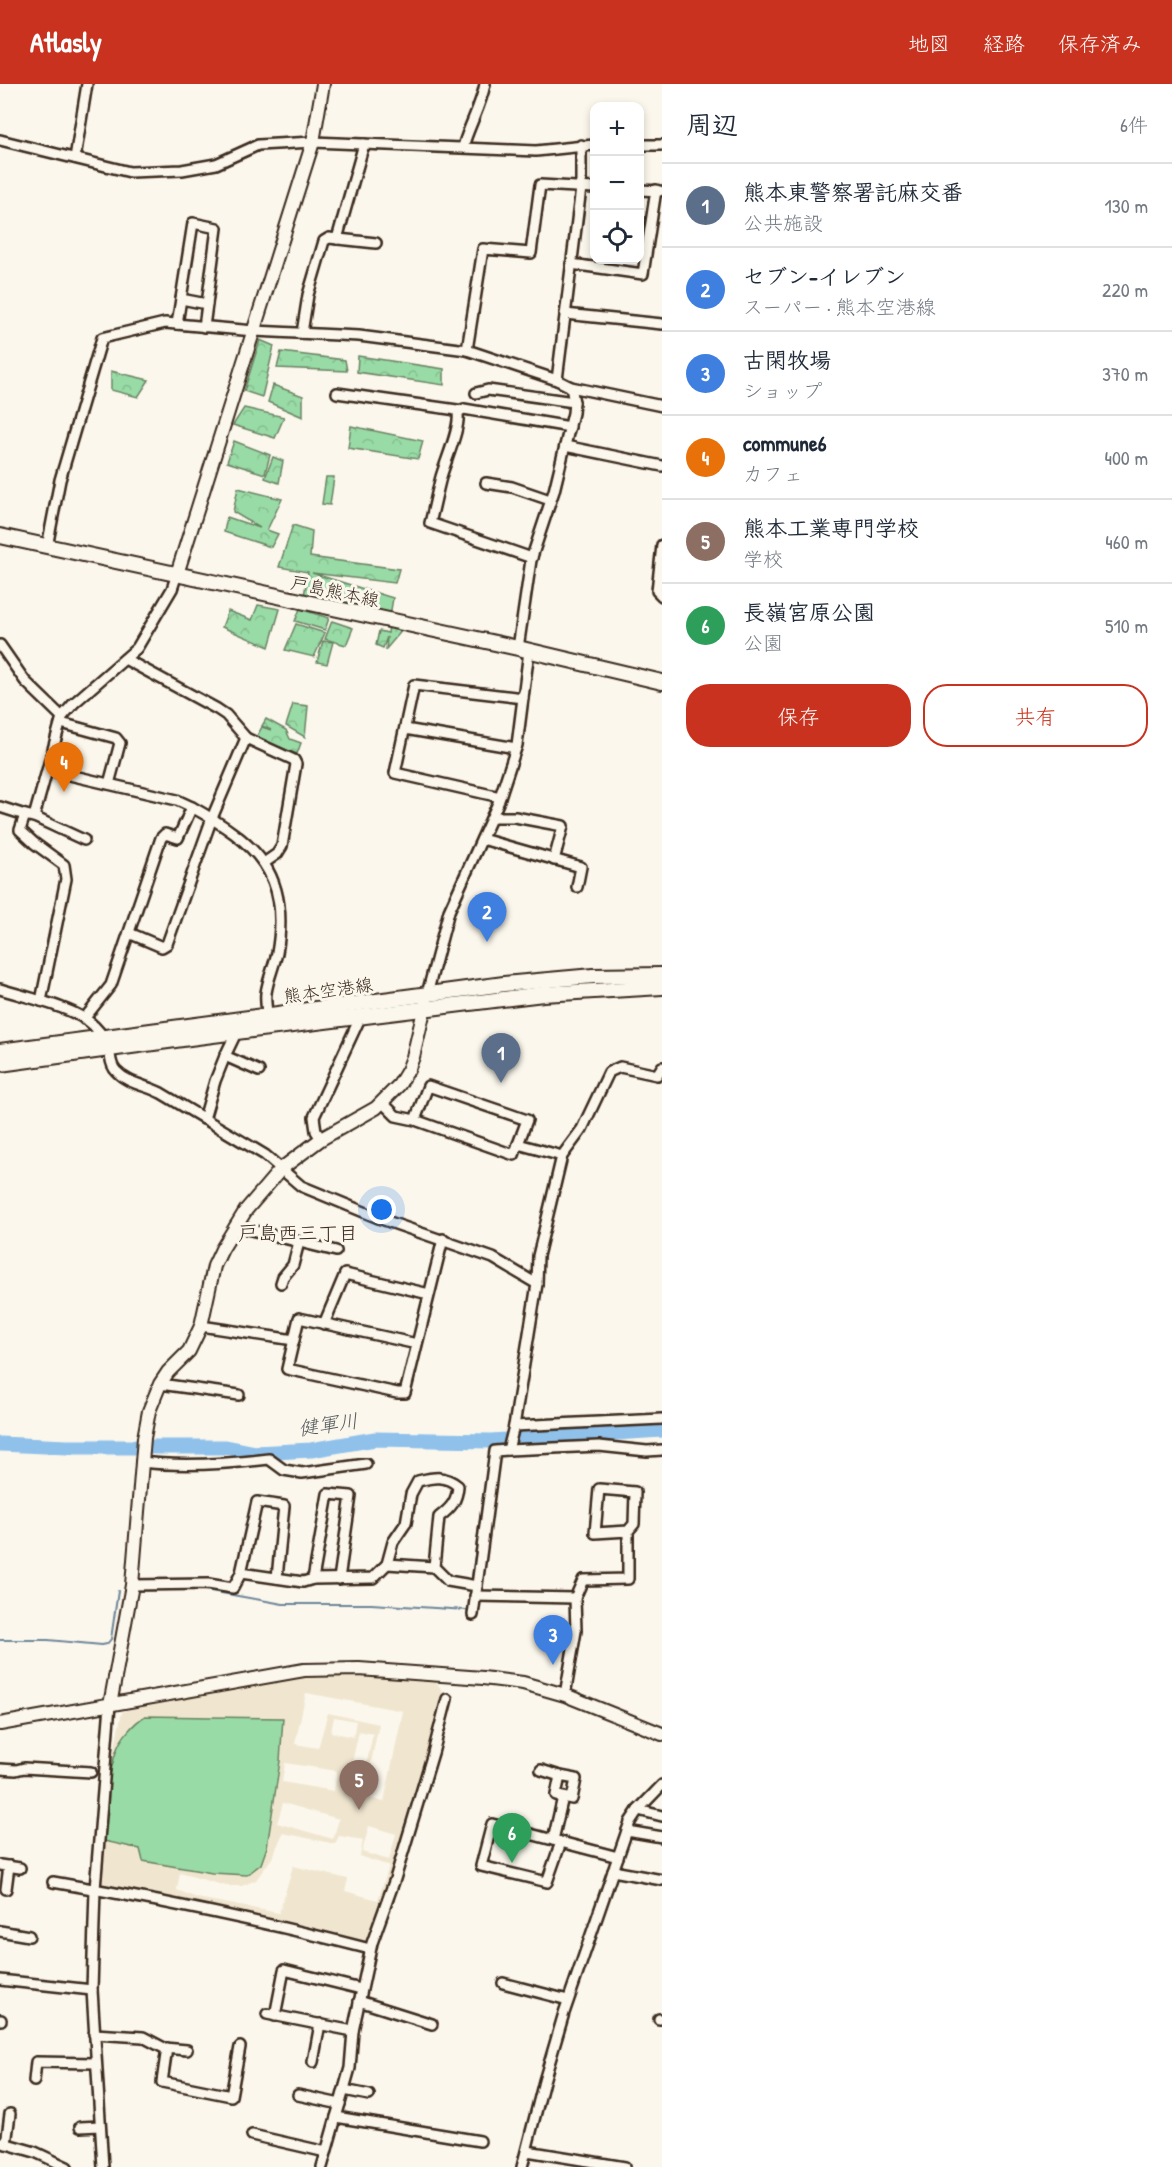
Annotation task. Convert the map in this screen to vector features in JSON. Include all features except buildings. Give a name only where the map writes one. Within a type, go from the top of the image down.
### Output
[{"type":"main road","name":"戸島熊本線","points":[[0,536],[662,681]]},
{"type":"main road","name":"熊本空港線","points":[[0,1064],[106,1043],[267,1016],[427,994],[547,979],[662,975]]},
{"type":"main road","name":"熊本空港線","points":[[0,1051],[236,1033],[543,994],[662,987]]},
{"type":"street","points":[[75,158],[87,84]]},
{"type":"street","points":[[41,1001],[66,879],[64,865],[20,830],[30,816],[48,770],[61,720],[74,703],[137,648],[172,589],[312,142],[323,84]]},
{"type":"street","points":[[464,147],[469,126],[482,100],[485,84]]},
{"type":"street","points":[[0,140],[130,172],[182,170],[216,164],[258,146],[312,142],[536,151],[590,145]]},
{"type":"street","points":[[337,239],[364,144]]},
{"type":"street","points":[[557,380],[580,188],[581,145]]},
{"type":"street","points":[[644,145],[662,145]]},
{"type":"street","points":[[467,350],[483,249],[531,253],[540,184],[590,188]]},
{"type":"street","points":[[605,264],[643,274],[659,190]]},
{"type":"street","points":[[177,324],[193,223],[217,228],[204,327]]},
{"type":"street","points":[[302,333],[308,295],[324,241],[329,238],[376,243]]},
{"type":"street","points":[[571,264],[590,264]]},
{"type":"street","points":[[181,299],[207,304]]},
{"type":"street","points":[[565,314],[662,324]]},
{"type":"street","points":[[48,547],[60,480],[102,338],[165,323],[254,331],[359,336],[467,350],[557,380],[571,387],[662,406]]},
{"type":"street","points":[[103,2167],[92,1990],[95,1889],[110,1705],[132,1585],[141,1462],[149,1411],[160,1384],[168,1372],[189,1351],[201,1326],[214,1266],[235,1226],[260,1191],[281,1169],[321,1139],[363,1116],[382,1102],[399,1085],[408,1070],[449,911],[492,817],[516,748],[523,698],[523,650],[531,558],[570,427],[574,402],[571,387]]},
{"type":"street","points":[[476,393],[488,390],[574,402]]},
{"type":"street","points":[[338,393],[570,427]]},
{"type":"street","points":[[458,412],[456,430],[430,523],[531,558]]},
{"type":"street","points":[[565,446],[662,466]]},
{"type":"street","points":[[486,483],[512,487],[550,500]]},
{"type":"street","points":[[662,545],[657,591],[662,596]]},
{"type":"street","points":[[0,645],[25,681],[61,720],[118,740],[120,743],[109,784]]},
{"type":"street","points":[[125,659],[217,709],[246,738],[291,757],[296,764],[282,846],[277,854],[264,863]]},
{"type":"street","points":[[0,666],[11,661]]},
{"type":"street","points":[[500,797],[395,773],[414,685],[523,698]]},
{"type":"street","points":[[405,729],[516,748]]},
{"type":"street","points":[[129,933],[162,946],[167,944],[212,818],[246,738]]},
{"type":"street","points":[[48,770],[177,800],[212,818],[238,836],[264,863],[275,885],[280,915],[277,954],[266,992],[267,1016]]},
{"type":"street","points":[[0,807],[30,816],[84,840]]},
{"type":"street","points":[[84,1019],[109,989],[161,838],[165,834],[178,838],[192,807]]},
{"type":"street","points":[[492,817],[515,817],[562,825],[554,860]]},
{"type":"street","points":[[482,839],[581,867],[577,887]]},
{"type":"street","points":[[0,989],[41,1001],[84,1019],[93,1025],[106,1043],[115,1071],[131,1082],[150,1087],[265,1155],[301,1186],[381,1220],[443,1239],[493,1258],[537,1284]]},
{"type":"street","points":[[321,1139],[316,1131],[314,1118],[360,1018]]},
{"type":"street","points":[[204,1119],[215,1081],[236,1033]]},
{"type":"street","points":[[225,1056],[259,1071]]},
{"type":"street","points":[[508,1450],[537,1284],[538,1256],[562,1156],[582,1129],[609,1072],[620,1067],[657,1075],[662,1067]]},
{"type":"street","points":[[382,1102],[396,1116],[415,1120],[514,1155],[527,1120],[428,1086],[415,1120]]},
{"type":"street","points":[[518,1144],[562,1156]]},
{"type":"street","points":[[235,1226],[336,1251]]},
{"type":"street","points":[[417,1344],[299,1318],[287,1369],[397,1394],[405,1393],[443,1239]]},
{"type":"street","points":[[281,1283],[293,1265],[299,1242]]},
{"type":"street","points":[[324,1324],[345,1274],[429,1294]]},
{"type":"street","points":[[201,1326],[294,1340]]},
{"type":"street","points":[[160,1384],[239,1395]]},
{"type":"street","points":[[514,1426],[662,1419]]},
{"type":"street","points":[[473,1615],[495,1451],[599,1446],[647,1451],[662,1450]]},
{"type":"street","points":[[141,1462],[167,1465],[269,1459],[284,1470],[302,1473],[366,1464]]},
{"type":"street","points":[[241,1573],[303,1582],[312,1579],[373,1578],[387,1564],[393,1542],[406,1523],[411,1494],[418,1481],[432,1478],[450,1479],[458,1486],[457,1500],[439,1517],[434,1567]]},
{"type":"street","points":[[565,1695],[576,1631],[575,1598],[583,1580],[628,1579],[628,1531],[634,1524],[635,1492],[599,1489],[595,1533],[628,1531]]},
{"type":"street","points":[[312,1579],[328,1494],[351,1496],[339,1579]]},
{"type":"street","points":[[132,1585],[208,1584],[233,1588],[241,1573],[257,1502],[284,1506],[277,1578]]},
{"type":"street","points":[[387,1564],[434,1567],[448,1581],[477,1586]]},
{"type":"street","points":[[475,1596],[575,1598]]},
{"type":"street","points":[[0,1724],[304,1670],[359,1669],[523,1683],[565,1695],[662,1734]]},
{"type":"street","points":[[322,2167],[350,2068],[353,2031],[370,1949],[395,1879],[433,1754],[447,1699]]},
{"type":"street","points":[[0,1769],[91,1772]]},
{"type":"street","points":[[541,1770],[576,1779],[572,1799],[556,1795],[560,1776]]},
{"type":"street","points":[[522,2167],[568,2000],[627,1831],[638,1810],[662,1785]]},
{"type":"street","points":[[563,1797],[557,1841],[547,1882],[481,1866],[492,1824],[557,1841],[618,1857]]},
{"type":"street","points":[[638,1810],[662,1816]]},
{"type":"street","points":[[627,1831],[662,1837]]},
{"type":"street","points":[[6,1889],[4,1866],[20,1868]]},
{"type":"street","points":[[614,1871],[662,1880]]},
{"type":"street","points":[[53,1882],[309,1933],[370,1949]]},
{"type":"street","points":[[0,1931],[29,1936]]},
{"type":"street","points":[[353,2031],[271,2015],[284,1971],[357,1988]]},
{"type":"street","points":[[0,1980],[92,1990]]},
{"type":"street","points":[[503,1983],[568,2000]]},
{"type":"street","points":[[359,2001],[432,2024]]},
{"type":"street","points":[[313,2062],[320,2024]]},
{"type":"street","points":[[94,2034],[143,2037],[167,2048],[187,2050]]},
{"type":"street","points":[[167,2048],[162,2082],[231,2096],[240,2047]]},
{"type":"street","points":[[34,2081],[36,2061],[95,2063]]},
{"type":"street","points":[[344,2090],[369,2095]]},
{"type":"street","points":[[298,2095],[340,2104]]},
{"type":"street","points":[[10,2114],[3,2143],[35,2152],[67,2167]]},
{"type":"street","points":[[336,2117],[480,2141]]},
{"type":"street","points":[[80,2127],[100,2126]]},
{"type":"street","points":[[252,2135],[326,2152]]},
{"type":"street","points":[[527,2151],[625,2167]]},
{"type":"shaded area","points":[[304,1675],[371,1675],[436,1681],[447,1699],[433,1753],[366,1945],[261,1917],[101,1888],[101,1846],[109,1775],[122,1712],[146,1704]],"holes":[[[306,1693],[403,1711],[384,1802],[364,1797],[379,1724],[328,1713],[318,1748],[295,1744]],[[334,1717],[356,1721],[353,1737],[331,1732]],[[210,1718],[283,1718],[280,1761],[267,1847],[261,1864],[246,1875],[212,1873],[143,1861],[140,1849],[103,1837],[108,1790],[116,1750]],[[359,1731],[373,1734],[362,1784],[348,1781]],[[285,1763],[337,1771],[334,1791],[282,1782]],[[283,1803],[339,1819],[333,1839],[277,1823]],[[369,1826],[396,1834],[389,1860],[362,1852]],[[283,1833],[335,1844],[339,1836],[363,1840],[360,1856],[389,1866],[378,1900],[345,1891],[348,1879],[293,1866],[279,1913],[197,1898],[177,1890],[180,1873],[226,1886],[242,1886],[256,1880],[272,1858]]]},
{"type":"green space","points":[[260,340],[274,346],[262,397],[244,391]]},
{"type":"green space","points":[[281,352],[345,360],[347,371],[277,368]]},
{"type":"green space","points":[[358,356],[444,369],[444,385],[357,372]]},
{"type":"green space","points":[[111,371],[149,380],[138,397],[111,390]]},
{"type":"green space","points":[[273,385],[303,396],[303,417],[268,402]]},
{"type":"green space","points":[[244,408],[284,417],[275,438],[233,425]]},
{"type":"green space","points":[[351,426],[423,441],[418,459],[348,448]]},
{"type":"green space","points":[[234,441],[270,455],[265,474],[227,462]]},
{"type":"green space","points":[[273,457],[283,461],[279,483],[265,478]]},
{"type":"green space","points":[[326,477],[334,477],[330,505],[322,504]]},
{"type":"green space","points":[[238,488],[282,499],[267,530],[278,534],[271,547],[224,532],[227,517],[260,528],[233,512]]},
{"type":"green space","points":[[293,525],[312,531],[310,557],[399,569],[395,583],[312,573],[393,598],[390,616],[303,602],[308,572],[279,567]]},
{"type":"green space","points":[[258,605],[280,609],[269,647],[222,627],[228,611],[252,620]]},
{"type":"green space","points":[[300,609],[329,618],[325,630],[295,621]]},
{"type":"green space","points":[[332,621],[353,628],[346,645],[325,639]]},
{"type":"green space","points":[[296,624],[325,633],[314,657],[285,650]]},
{"type":"green space","points":[[389,624],[404,628],[386,649],[387,637],[383,648],[376,645],[379,631],[388,633]]},
{"type":"green space","points":[[323,641],[333,642],[327,664],[317,662]]},
{"type":"green space","points":[[293,704],[308,706],[305,737],[286,726]]},
{"type":"green space","points":[[266,719],[286,730],[290,739],[301,743],[297,754],[256,738],[262,727],[271,730],[262,726]]},
{"type":"green space","points":[[145,1716],[283,1718],[280,1761],[267,1847],[261,1864],[247,1875],[212,1873],[143,1861],[140,1849],[104,1841],[107,1796],[116,1752],[128,1731]]},
{"type":"waterway","name":"健軍川","points":[[0,1444],[67,1447],[226,1447],[256,1453],[311,1450],[375,1439],[491,1441],[662,1430]]},
{"type":"waterway","points":[[472,1577],[491,1441]]},
{"type":"waterway","points":[[171,1589],[199,1589],[283,1604],[371,1604],[467,1610]]},
{"type":"waterway","points":[[0,1640],[107,1644],[111,1639],[118,1591]]},
{"type":"place","name":"commune6","points":[[64,792]]},
{"type":"place","name":"セブン-イレブン","points":[[487,942]]},
{"type":"place","name":"熊本東警察署託麻交番","points":[[501,1083]]},
{"type":"place","name":"古閑牧場","points":[[553,1665]]},
{"type":"place","name":"熊本工業専門学校","points":[[359,1810]]},
{"type":"place","name":"長嶺宮原公園","points":[[512,1863]]},
{"type":"district","name":"戸島西三丁目","points":[[298,1232]]}]
